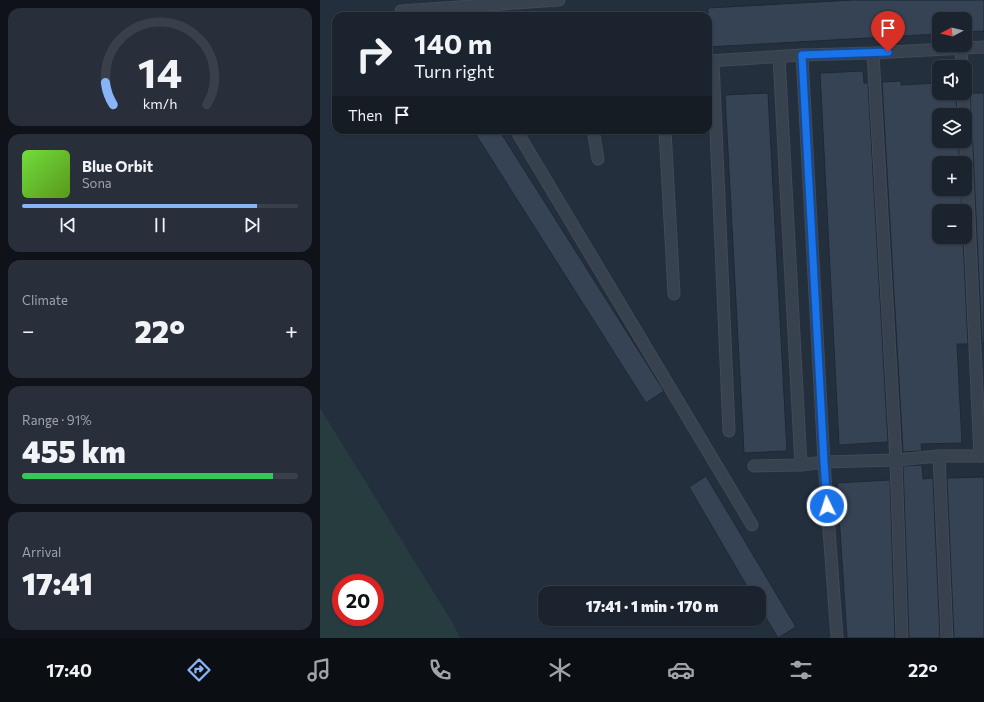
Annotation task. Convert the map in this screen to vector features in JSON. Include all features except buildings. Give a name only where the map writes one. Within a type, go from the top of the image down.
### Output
[{"type":"lane","points":[[401,11],[559,0]]},
{"type":"lane","points":[[972,48],[984,47]]},
{"type":"lane","points":[[712,61],[802,55],[932,50]]},
{"type":"lane","points":[[873,53],[896,460],[902,638]]},
{"type":"lane","points":[[802,55],[824,462],[837,638]]},
{"type":"lane","points":[[779,57],[801,465]]},
{"type":"lane","points":[[712,82],[729,431]]},
{"type":"lane","points":[[518,134],[752,525]]},
{"type":"lane","points":[[594,134],[598,160]]},
{"type":"lane","points":[[665,134],[674,294]]},
{"type":"lane","points":[[754,466],[896,460],[938,456],[982,456],[966,148]]},
{"type":"lane","points":[[938,456],[947,638]]},
{"type":"green space","points":[[320,408],[452,622],[460,638],[320,638]]},
{"type":"route","points":[[827,506],[802,55],[888,52]]}]
